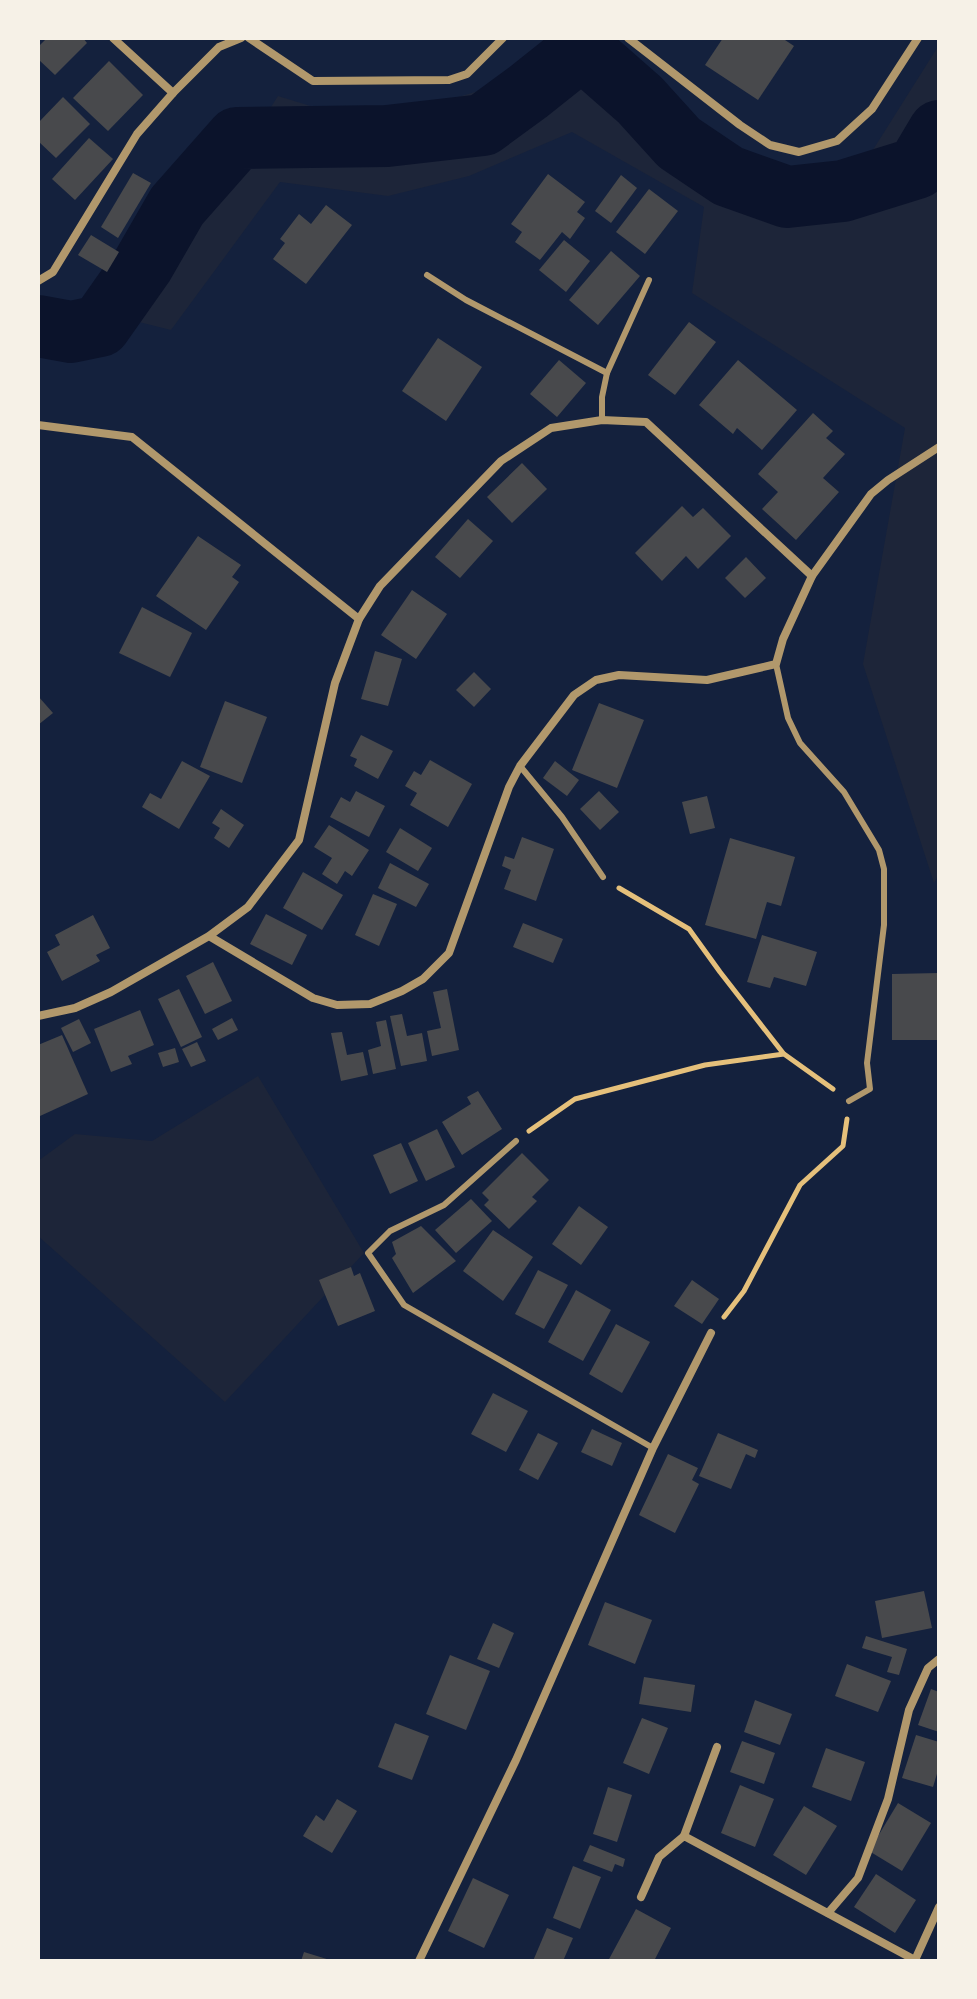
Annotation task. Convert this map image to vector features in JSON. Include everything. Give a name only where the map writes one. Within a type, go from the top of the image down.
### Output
[{"type":"street","points":[[113,38],[173,93]]},
{"type":"street","points":[[38,281],[53,272],[137,134],[219,47],[241,38]]},
{"type":"street","points":[[249,38],[313,81],[449,80],[467,74],[503,38]]},
{"type":"street","points":[[628,38],[740,125],[770,145],[799,152],[837,141],[872,109],[918,38]]},
{"type":"street","points":[[38,1016],[75,1008],[99,997],[209,936],[248,907],[299,840],[335,683],[359,619],[380,586],[501,461],[551,428],[602,420],[646,422],[812,576]]},
{"type":"street","points":[[38,425],[132,437],[359,619]]},
{"type":"street","points":[[209,936],[313,998],[337,1005],[370,1004],[423,979],[449,953],[509,787],[520,766],[574,695],[596,680],[619,675],[707,680],[776,664],[783,639],[812,576],[871,494],[939,447]]},
{"type":"street","points":[[419,1961],[516,1760],[653,1448],[711,1333]]},
{"type":"street","points":[[828,1913],[858,1878],[888,1799],[909,1710],[928,1668],[939,1659]]},
{"type":"street","points":[[641,1897],[659,1857],[684,1836],[717,1747]]},
{"type":"street","points":[[684,1836],[915,1960],[939,1907]]},
{"type":"lane","points":[[427,275],[466,300],[607,373]]},
{"type":"lane","points":[[602,420],[602,397],[607,373],[649,280]]},
{"type":"lane","points":[[776,664],[788,718],[800,743],[844,792],[879,850],[884,869],[884,925],[867,1063],[870,1089],[849,1101]]},
{"type":"lane","points":[[520,766],[562,817],[603,877]]},
{"type":"lane","points":[[516,1141],[444,1205],[390,1231],[368,1253],[404,1305],[653,1448]]},
{"type":"path","points":[[603,877],[689,929],[784,1054],[849,1101],[843,1146],[800,1185],[744,1291],[711,1333]]},
{"type":"path","points":[[516,1141],[575,1099],[705,1065],[784,1054]]},
{"type":"shaded area","points":[[939,45],[939,874],[934,883],[863,664],[905,428],[692,293],[704,207],[572,132],[469,176],[388,196],[280,182],[171,330],[135,321],[278,96],[369,124],[475,92],[570,58],[661,103],[768,177],[871,153]]},
{"type":"shaded area","points":[[258,1076],[364,1253],[225,1402],[38,1236],[38,1161],[75,1134],[152,1141]]},
{"type":"building","points":[[47,38],[83,38],[87,43],[55,75],[38,59],[38,47]]},
{"type":"building","points":[[723,38],[782,38],[794,46],[758,100],[705,65]]},
{"type":"building","points":[[109,61],[143,95],[108,131],[73,98]]},
{"type":"building","points":[[63,97],[90,124],[56,158],[38,141],[38,123]]},
{"type":"building","points":[[89,138],[113,159],[75,200],[52,179]]},
{"type":"building","points":[[133,173],[151,183],[118,238],[101,227]]},
{"type":"building","points":[[548,174],[585,202],[577,212],[585,218],[570,239],[562,232],[540,260],[515,242],[522,232],[511,224]]},
{"type":"building","points":[[621,175],[637,188],[611,223],[595,211]]},
{"type":"building","points":[[649,189],[678,211],[645,254],[616,232]]},
{"type":"building","points":[[326,205],[352,225],[306,284],[273,259],[285,243],[280,239],[299,214],[311,224]]},
{"type":"building","points":[[91,235],[119,252],[107,272],[78,255]]},
{"type":"building","points":[[564,240],[590,261],[566,292],[539,270]]},
{"type":"building","points":[[611,251],[640,276],[598,325],[569,300]]},
{"type":"building","points":[[689,322],[716,342],[675,395],[648,375]]},
{"type":"building","points":[[438,338],[482,367],[446,421],[402,391]]},
{"type":"building","points":[[559,360],[586,383],[557,417],[530,394]]},
{"type":"building","points":[[738,360],[797,410],[762,450],[737,428],[733,434],[699,405]]},
{"type":"building","points":[[813,413],[833,431],[826,438],[845,454],[823,478],[839,492],[796,540],[762,509],[778,492],[758,474]]},
{"type":"building","points":[[522,463],[547,489],[512,523],[487,497]]},
{"type":"building","points":[[682,506],[693,517],[703,508],[731,536],[698,569],[686,556],[662,581],[635,553]]},
{"type":"building","points":[[468,519],[493,541],[460,578],[435,557]]},
{"type":"building","points":[[198,536],[241,565],[232,577],[239,582],[206,630],[156,596]]},
{"type":"building","points":[[746,557],[766,578],[745,598],[725,578]]},
{"type":"building","points":[[412,590],[447,614],[416,659],[381,635]]},
{"type":"building","points":[[142,607],[192,633],[170,677],[119,653]]},
{"type":"building","points":[[375,651],[402,659],[388,706],[361,699]]},
{"type":"building","points":[[474,672],[491,689],[474,707],[456,690]]},
{"type":"building","points":[[38,696],[53,713],[38,725]]},
{"type":"building","points":[[225,701],[267,717],[242,783],[200,767]]},
{"type":"building","points":[[599,703],[644,720],[617,788],[572,770]]},
{"type":"building","points":[[361,735],[393,751],[378,779],[354,766],[357,759],[350,756]]},
{"type":"building","points":[[430,760],[472,784],[448,827],[410,805],[417,793],[405,786],[414,771],[421,775]]},
{"type":"building","points":[[182,761],[210,776],[179,829],[142,807],[150,793],[161,799]]},
{"type":"building","points":[[555,761],[579,780],[567,796],[543,778]]},
{"type":"building","points":[[356,791],[385,806],[369,837],[330,817],[341,797],[350,802]]},
{"type":"building","points":[[599,791],[619,812],[600,830],[580,809]]},
{"type":"building","points":[[707,796],[715,828],[690,834],[682,802]]},
{"type":"building","points":[[221,809],[244,825],[229,848],[214,838],[220,828],[212,823]]},
{"type":"building","points":[[329,825],[369,850],[352,876],[345,871],[337,884],[322,874],[332,858],[314,847]]},
{"type":"building","points":[[400,828],[432,848],[418,871],[386,852]]},
{"type":"building","points":[[522,837],[554,849],[536,901],[504,889],[511,870],[502,866],[505,856],[514,859]]},
{"type":"building","points":[[730,838],[795,857],[781,906],[767,902],[756,939],[705,925]]},
{"type":"building","points":[[390,863],[429,884],[416,907],[378,888]]},
{"type":"building","points":[[303,872],[343,895],[322,930],[283,908]]},
{"type":"building","points":[[373,894],[397,904],[379,946],[355,935]]},
{"type":"building","points":[[266,914],[307,935],[292,965],[250,944]]},
{"type":"building","points":[[93,915],[110,948],[96,955],[100,961],[62,981],[47,952],[60,945],[55,935]]},
{"type":"building","points":[[523,923],[563,939],[553,963],[513,947]]},
{"type":"building","points":[[762,935],[817,952],[806,986],[774,977],[770,988],[747,982]]},
{"type":"building","points":[[213,962],[232,1001],[205,1014],[186,976]]},
{"type":"building","points":[[939,973],[939,1040],[892,1040],[892,974]]},
{"type":"building","points":[[179,989],[202,1037],[181,1047],[158,999]]},
{"type":"building","points":[[447,989],[459,1050],[432,1056],[427,1031],[441,1028],[433,992]]},
{"type":"building","points":[[140,1010],[154,1045],[128,1056],[132,1064],[111,1072],[94,1029]]},
{"type":"building","points":[[402,1014],[407,1036],[422,1033],[427,1061],[401,1066],[390,1016]]},
{"type":"building","points":[[232,1018],[238,1030],[218,1040],[212,1029]]},
{"type":"building","points":[[79,1019],[91,1043],[73,1052],[61,1028]]},
{"type":"building","points":[[386,1020],[396,1069],[373,1074],[368,1050],[381,1046],[376,1022]]},
{"type":"building","points":[[342,1032],[347,1055],[363,1052],[368,1075],[341,1081],[331,1033]]},
{"type":"building","points":[[62,1035],[88,1094],[40,1116],[38,1045]]},
{"type":"building","points":[[197,1042],[206,1061],[191,1067],[182,1049]]},
{"type":"building","points":[[175,1048],[179,1062],[163,1067],[158,1053]]},
{"type":"building","points":[[478,1091],[502,1129],[462,1155],[442,1122],[471,1104],[467,1097]]},
{"type":"building","points":[[437,1129],[455,1167],[426,1181],[408,1143]]},
{"type":"building","points":[[401,1143],[418,1181],[390,1194],[373,1155]]},
{"type":"building","points":[[522,1153],[549,1180],[532,1197],[537,1201],[509,1229],[484,1205],[489,1200],[482,1193]]},
{"type":"building","points":[[471,1199],[492,1221],[456,1253],[435,1230]]},
{"type":"building","points":[[579,1206],[608,1227],[581,1265],[552,1244]]},
{"type":"building","points":[[421,1226],[456,1261],[413,1293],[392,1258],[396,1254],[392,1242]]},
{"type":"building","points":[[493,1230],[533,1257],[503,1301],[463,1271]]},
{"type":"building","points":[[351,1267],[354,1276],[360,1273],[375,1311],[338,1326],[319,1280]]},
{"type":"building","points":[[538,1270],[568,1285],[544,1329],[515,1314]]},
{"type":"building","points":[[692,1280],[719,1299],[702,1324],[674,1306]]},
{"type":"building","points":[[576,1290],[611,1310],[583,1361],[548,1342]]},
{"type":"building","points":[[616,1324],[650,1342],[622,1393],[589,1374]]},
{"type":"building","points":[[493,1393],[528,1411],[506,1452],[471,1434]]},
{"type":"building","points":[[592,1429],[622,1443],[612,1466],[581,1452]]},
{"type":"building","points":[[538,1433],[558,1443],[538,1480],[519,1470]]},
{"type":"building","points":[[718,1433],[758,1450],[755,1458],[746,1454],[731,1489],[699,1476]]},
{"type":"building","points":[[668,1454],[698,1468],[692,1480],[699,1484],[675,1533],[639,1515]]},
{"type":"building","points":[[924,1591],[932,1628],[882,1638],[875,1601]]},
{"type":"building","points":[[605,1602],[652,1620],[635,1664],[588,1645]]},
{"type":"building","points":[[493,1623],[514,1633],[499,1668],[477,1659]]},
{"type":"building","points":[[866,1636],[907,1649],[899,1675],[887,1672],[892,1657],[862,1648]]},
{"type":"building","points":[[450,1655],[490,1671],[466,1730],[426,1714]]},
{"type":"building","points":[[847,1664],[891,1681],[878,1712],[835,1696]]},
{"type":"building","points":[[644,1677],[695,1685],[691,1712],[639,1704]]},
{"type":"building","points":[[931,1689],[939,1692],[939,1732],[918,1725]]},
{"type":"building","points":[[755,1700],[792,1714],[780,1745],[744,1732]]},
{"type":"building","points":[[642,1718],[668,1728],[649,1774],[623,1763]]},
{"type":"building","points":[[395,1723],[429,1736],[412,1780],[378,1767]]},
{"type":"building","points":[[916,1735],[939,1742],[939,1767],[933,1787],[902,1778]]},
{"type":"building","points":[[742,1741],[775,1753],[764,1784],[730,1772]]},
{"type":"building","points":[[826,1748],[865,1762],[851,1801],[812,1787]]},
{"type":"building","points":[[740,1785],[774,1799],[755,1847],[721,1833]]},
{"type":"building","points":[[608,1787],[632,1795],[617,1842],[593,1834]]},
{"type":"building","points":[[337,1799],[357,1811],[332,1853],[303,1836],[316,1815],[324,1821]]},
{"type":"building","points":[[898,1803],[931,1823],[902,1871],[869,1851]]},
{"type":"building","points":[[804,1806],[837,1826],[806,1875],[773,1855]]},
{"type":"building","points":[[590,1845],[625,1859],[623,1867],[615,1864],[612,1872],[583,1861]]},
{"type":"building","points":[[573,1866],[601,1877],[580,1929],[553,1918]]},
{"type":"building","points":[[876,1874],[916,1900],[895,1933],[854,1907]]},
{"type":"building","points":[[473,1878],[509,1895],[484,1948],[448,1931]]},
{"type":"building","points":[[636,1909],[671,1928],[654,1961],[608,1961]]},
{"type":"building","points":[[547,1928],[573,1938],[563,1961],[533,1961]]},
{"type":"building","points":[[304,1952],[330,1960],[330,1961],[301,1961]]},
{"type":"waterway","points":[[38,326],[71,332],[100,326],[143,265],[177,206],[237,138],[387,136],[483,125],[582,49],[640,100],[679,143],[728,176],[787,197],[843,191],[917,168],[939,131]]}]
